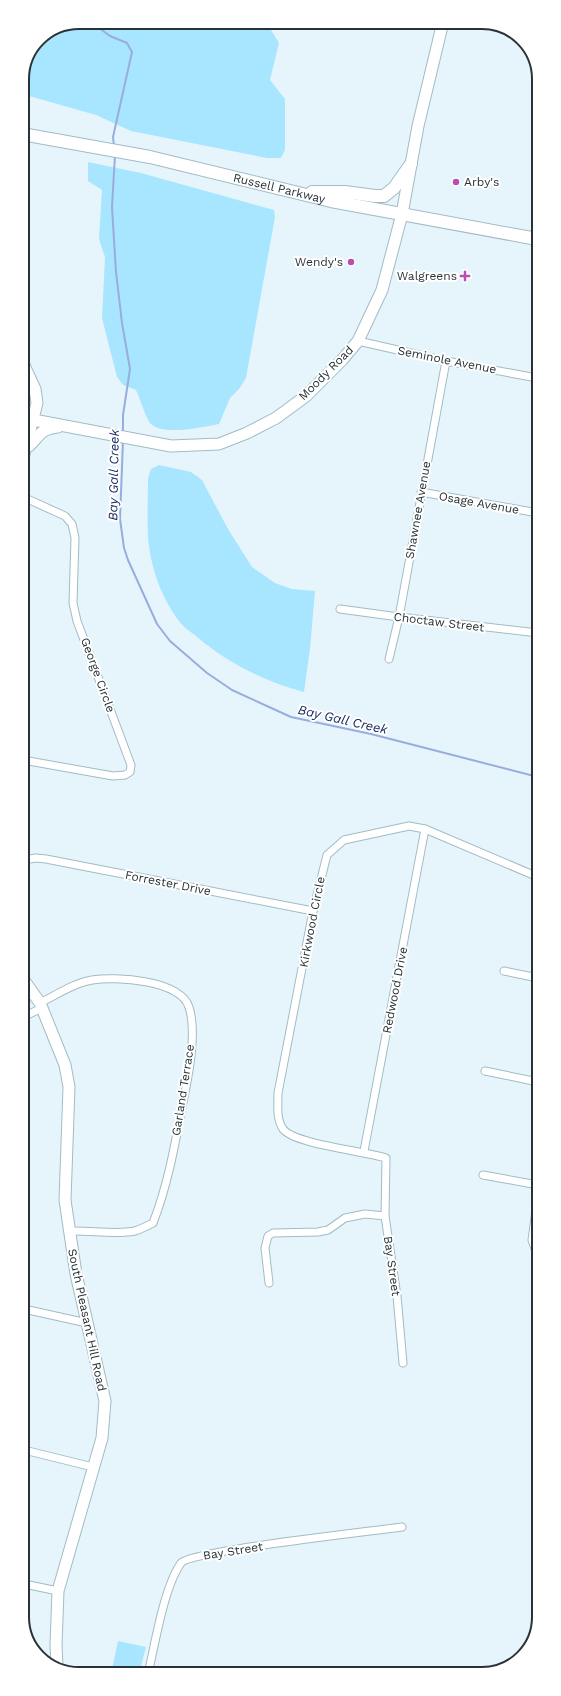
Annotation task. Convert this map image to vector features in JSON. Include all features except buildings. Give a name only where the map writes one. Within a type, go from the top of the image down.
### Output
[{"type":"main road","name":"Russell Parkway","points":[[29,135],[150,157],[331,201],[532,238]]},
{"type":"main road","points":[[290,192],[345,192],[382,196],[394,188],[411,164]]},
{"type":"street","name":"Moody Road","points":[[29,419],[153,443],[178,446],[219,444],[247,433],[276,418],[306,396],[342,360],[358,341],[382,290],[402,214],[418,126],[441,29]]},
{"type":"street","name":"Seminole Avenue","points":[[358,341],[446,361],[532,377]]},
{"type":"street","name":"Shawnee Avenue","points":[[389,659],[399,618],[446,361]]},
{"type":"street","points":[[29,376],[35,389],[37,403],[29,417]]},
{"type":"street","points":[[29,448],[45,429],[68,427]]},
{"type":"street","name":"Osage Avenue","points":[[421,492],[532,512]]},
{"type":"street","name":"George Circle","points":[[29,500],[66,516],[72,524],[75,538],[73,603],[77,621],[131,765],[130,772],[125,775],[113,776],[29,761]]},
{"type":"street","name":"Choctaw Street","points":[[340,609],[399,618],[532,632]]},
{"type":"street","name":"Kirkwood Circle","points":[[385,1216],[386,1158],[290,1136],[282,1128],[278,1116],[278,1093],[313,910],[327,856],[344,840],[409,826],[425,829],[532,874]]},
{"type":"street","name":"Redwood Drive","points":[[364,1152],[425,829]]},
{"type":"street","name":"Forrester Drive","points":[[29,859],[46,859],[313,910]]},
{"type":"street","points":[[504,971],[532,977]]},
{"type":"street","name":"Garland Terrace","points":[[41,1006],[77,985],[92,980],[117,979],[159,985],[174,990],[183,997],[189,1006],[192,1044],[188,1079],[170,1169],[161,1203],[153,1223],[136,1231],[119,1233],[92,1230],[69,1231]]},
{"type":"street","name":"South Pleasant Hill Road","points":[[29,988],[41,1006],[65,1065],[69,1087],[64,1200],[87,1323],[105,1401],[102,1438],[58,1592],[56,1661]]},
{"type":"street","points":[[29,1013],[41,1006]]},
{"type":"street","points":[[485,1071],[532,1081]]},
{"type":"street","points":[[483,1175],[532,1184]]},
{"type":"street","points":[[268,1283],[265,1248],[268,1236],[273,1234],[318,1232],[328,1230],[345,1218],[365,1214],[385,1216]]},
{"type":"street","name":"Bay Street","points":[[385,1216],[397,1296],[403,1363]]},
{"type":"street","points":[[29,1310],[87,1323]]},
{"type":"street","points":[[29,1451],[93,1467]]},
{"type":"street","name":"Bay Street","points":[[150,1667],[171,1583],[182,1562],[191,1558],[247,1548],[402,1527]]},
{"type":"street","points":[[29,1585],[58,1592]]},
{"type":"shaded area","points":[[79,29],[270,29],[279,43],[270,80],[285,99],[285,150],[281,158],[267,158],[131,131],[96,115],[29,96],[30,69],[33,60],[37,51],[51,37],[69,30]]},
{"type":"shaded area","points":[[88,162],[141,173],[274,210],[275,217],[246,378],[239,389],[230,398],[219,424],[184,430],[157,428],[149,421],[136,390],[123,385],[117,377],[102,318],[105,257],[99,239],[102,190],[88,181]]},
{"type":"shaded area","points":[[159,465],[191,472],[202,480],[228,529],[252,567],[275,583],[292,589],[315,591],[310,649],[304,692],[275,683],[234,663],[209,647],[187,629],[173,612],[158,581],[149,547],[148,478],[151,469]]},
{"type":"shaded area","points":[[118,1641],[146,1647],[141,1667],[112,1667]]},
{"type":"waterway","name":"Bay Gall Creek","points":[[100,29],[110,36],[127,43],[132,52],[113,137],[114,146]]},
{"type":"waterway","name":"Bay Gall Creek","points":[[115,155],[112,207],[116,272],[122,323],[130,369],[123,415],[123,432]]},
{"type":"waterway","name":"Bay Gall Creek","points":[[123,441],[120,519],[124,548],[128,560],[157,624],[170,641],[207,673],[232,690],[291,717],[371,734],[532,775]]},
{"type":"place","name":"Arby's","points":[[456,182]]},
{"type":"place","name":"Wendy's","points":[[351,262]]},
{"type":"place","name":"Walgreens","points":[[465,276]]}]
